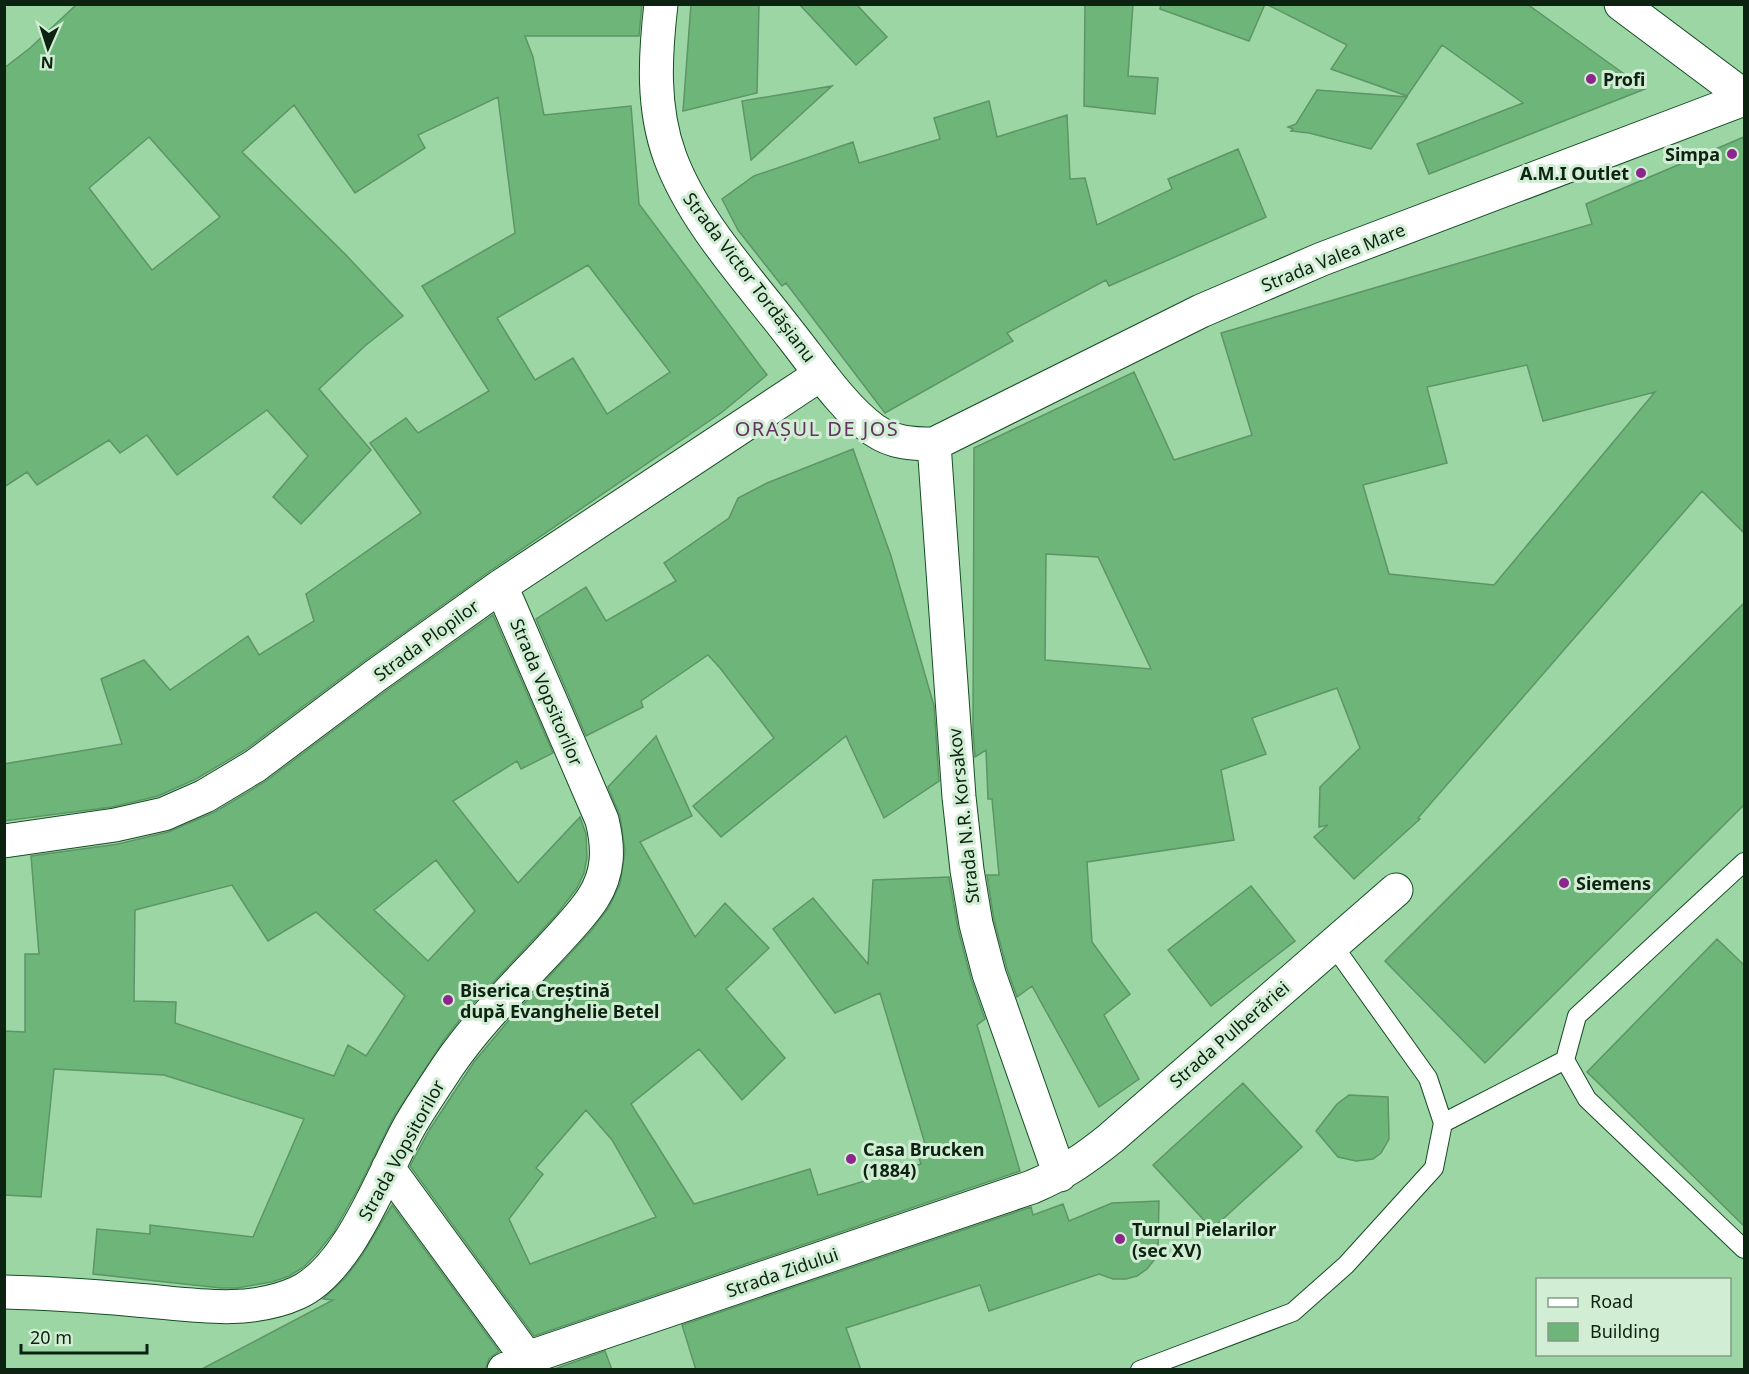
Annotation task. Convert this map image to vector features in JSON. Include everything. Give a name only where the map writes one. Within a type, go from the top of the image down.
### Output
[{"type":"street","name":"Strada Victor Tordășianu","points":[[661,4],[656,75],[659,116],[670,156],[679,178],[712,232],[822,374],[860,419],[891,440],[909,444],[934,444]]},
{"type":"street","points":[[1621,4],[1744,98]]},
{"type":"street","name":"Strada Valea Mare","points":[[934,444],[1201,310],[1322,259],[1744,98]]},
{"type":"street","name":"Strada Plopilor","points":[[4,840],[116,825],[164,814],[205,796],[255,766],[501,586],[822,374]]},
{"type":"street","name":"Strada N.R. Korsakov","points":[[934,444],[959,796],[967,870],[976,924],[989,974],[1060,1175]]},
{"type":"street","name":"Strada Vopsitorilor","points":[[4,1292],[72,1294],[233,1307],[265,1304],[298,1293],[321,1276],[353,1237],[410,1126],[449,1065],[486,1018],[578,919],[594,897],[606,871],[608,844],[602,820],[501,586]]},
{"type":"street","name":"Strada Pulberăriei","points":[[1060,1175],[1111,1138],[1396,890]]},
{"type":"street","points":[[388,1168],[515,1364]]},
{"type":"street","name":"Strada Zidului","points":[[515,1364],[1032,1187],[1060,1175]]},
{"type":"lane","points":[[1744,862],[1577,1016],[1565,1060],[1587,1099],[1744,1249]]},
{"type":"lane","points":[[1140,1370],[1293,1312],[1346,1265],[1434,1168],[1443,1123],[1428,1078],[1333,945]]},
{"type":"lane","points":[[1443,1123],[1565,1060]]},
{"type":"building","points":[[77,4],[642,4],[639,36],[525,36],[533,57],[544,115],[631,106],[639,204],[767,375],[721,413],[490,571],[245,750],[196,779],[158,796],[112,807],[4,821],[4,764],[122,744],[101,679],[144,660],[170,690],[248,636],[259,655],[314,621],[306,594],[421,513],[370,443],[406,418],[418,433],[489,391],[422,286],[515,233],[498,97],[418,135],[425,148],[355,193],[294,105],[242,152],[346,255],[403,316],[366,345],[319,389],[371,450],[301,524],[273,497],[308,456],[267,410],[177,475],[147,435],[120,453],[109,440],[37,485],[27,472],[4,487],[4,68],[30,48]],"holes":[[[149,137],[220,217],[152,270],[89,188]],[[588,265],[670,372],[607,414],[573,358],[535,380],[497,318]]]},
{"type":"building","points":[[691,4],[759,4],[757,93],[683,111]]},
{"type":"building","points":[[799,4],[856,4],[887,37],[856,65]]},
{"type":"building","points":[[1085,4],[1133,4],[1128,76],[1158,78],[1155,114],[1084,106]]},
{"type":"building","points":[[1161,4],[1265,4],[1249,41],[1160,9]]},
{"type":"building","points":[[1266,4],[1527,4],[1645,89],[1429,174],[1417,144],[1523,103],[1442,45],[1407,96],[1331,69],[1347,45]]},
{"type":"building","points":[[832,86],[751,160],[742,101]]},
{"type":"building","points":[[1317,90],[1407,97],[1371,149],[1309,133],[1291,131],[1293,129],[1288,127],[1296,124]]},
{"type":"building","points":[[989,101],[997,137],[1067,115],[1070,179],[1085,178],[1097,225],[1172,189],[1168,179],[1238,149],[1266,217],[1109,286],[1106,280],[1007,333],[1013,341],[885,413],[786,283],[782,286],[738,230],[722,199],[754,176],[853,142],[859,163],[940,139],[934,118]]},
{"type":"building","points":[[1744,137],[1744,533],[1702,491],[1418,818],[1420,819],[1354,879],[1314,837],[1328,825],[1319,827],[1320,787],[1360,748],[1337,688],[1252,718],[1266,754],[1221,770],[1234,840],[1087,862],[1092,942],[1130,994],[1104,1015],[1139,1079],[1099,1107],[1032,986],[1017,997],[994,920],[987,875],[999,875],[992,799],[988,799],[986,750],[975,757],[973,732],[974,448],[1134,372],[1174,460],[1252,435],[1221,333],[1592,224],[1586,204]],"holes":[[[1527,365],[1543,421],[1655,392],[1494,585],[1389,574],[1363,485],[1447,463],[1427,387]],[[1046,554],[1098,557],[1151,669],[1045,660]]]},
{"type":"building","points":[[853,449],[891,556],[934,706],[939,781],[884,818],[846,736],[721,837],[693,806],[774,738],[720,668],[708,655],[641,701],[643,707],[586,736],[536,619],[586,587],[606,621],[676,581],[664,563],[729,518],[738,498],[767,483]]},
{"type":"building","name":"Siemens","points":[[1744,603],[1744,805],[1485,1063],[1385,961]]},
{"type":"building","points":[[493,615],[553,753],[521,769],[517,761],[453,801],[518,883],[580,817],[586,834],[587,858],[584,873],[577,888],[557,914],[468,1009],[444,1040],[393,1118],[333,1233],[304,1267],[272,1282],[237,1288],[93,1274],[97,1229],[150,1234],[150,1225],[253,1237],[304,1119],[164,1075],[54,1069],[41,1197],[4,1195],[4,1031],[25,1032],[25,954],[39,954],[31,856],[118,844],[168,832],[215,812],[266,781],[386,691]],"holes":[[[436,860],[475,911],[428,961],[374,910]],[[232,885],[268,941],[316,912],[405,996],[366,1056],[348,1045],[334,1076],[175,1023],[176,1002],[134,1001],[135,910]]]},
{"type":"building","points":[[656,736],[692,816],[640,842],[695,937],[725,903],[769,948],[726,989],[785,1058],[742,1100],[699,1049],[631,1104],[694,1204],[810,1169],[818,1195],[921,1164],[916,1150],[926,1147],[880,993],[835,1013],[773,929],[813,898],[868,964],[873,880],[949,877],[958,929],[971,979],[985,1019],[977,1025],[1020,1171],[534,1336],[410,1166],[430,1129],[474,1062],[509,1020],[591,931],[609,907],[620,884],[625,851],[620,816],[608,787]],"holes":[[[586,1110],[612,1140],[656,1217],[530,1264],[509,1219],[543,1174],[536,1168]]]},
{"type":"building","points":[[1251,886],[1295,941],[1211,1006],[1168,950]]},
{"type":"building","points":[[1717,939],[1744,965],[1744,1226],[1587,1072]]},
{"type":"building","points":[[1243,1083],[1302,1147],[1212,1229],[1153,1165]]},
{"type":"building","points":[[1349,1095],[1388,1097],[1389,1139],[1381,1153],[1373,1159],[1356,1161],[1338,1157],[1316,1131],[1337,1104]]},
{"type":"building","points":[[1159,1201],[1158,1247],[1155,1259],[1137,1276],[1113,1279],[1099,1274],[989,1311],[980,1285],[846,1328],[861,1370],[696,1370],[682,1325],[1031,1207],[1033,1215],[1063,1204],[1069,1221],[1112,1203]]},
{"type":"building","points":[[392,1205],[499,1351],[489,1359],[485,1370],[200,1370],[333,1300],[323,1299],[346,1277],[363,1254]]},
{"type":"building","points":[[605,1351],[612,1370],[552,1370]]},
{"type":"place","name":"Profi","points":[[1591,79]]},
{"type":"place","name":"Simpa","points":[[1732,154]]},
{"type":"place","name":"A.M.I Outlet","points":[[1641,173]]},
{"type":"place","name":"Siemens","points":[[1564,883]]},
{"type":"place","name":"Biserica Creștină după Evanghelie Betel","points":[[448,1000]]},
{"type":"place","name":"Casa Brucken (1884)","points":[[851,1159]]},
{"type":"place","name":"Turnul Pielarilor (sec XV)","points":[[1120,1239]]},
{"type":"district","name":"ORAȘUL DE JOS","points":[[817,428]]}]
